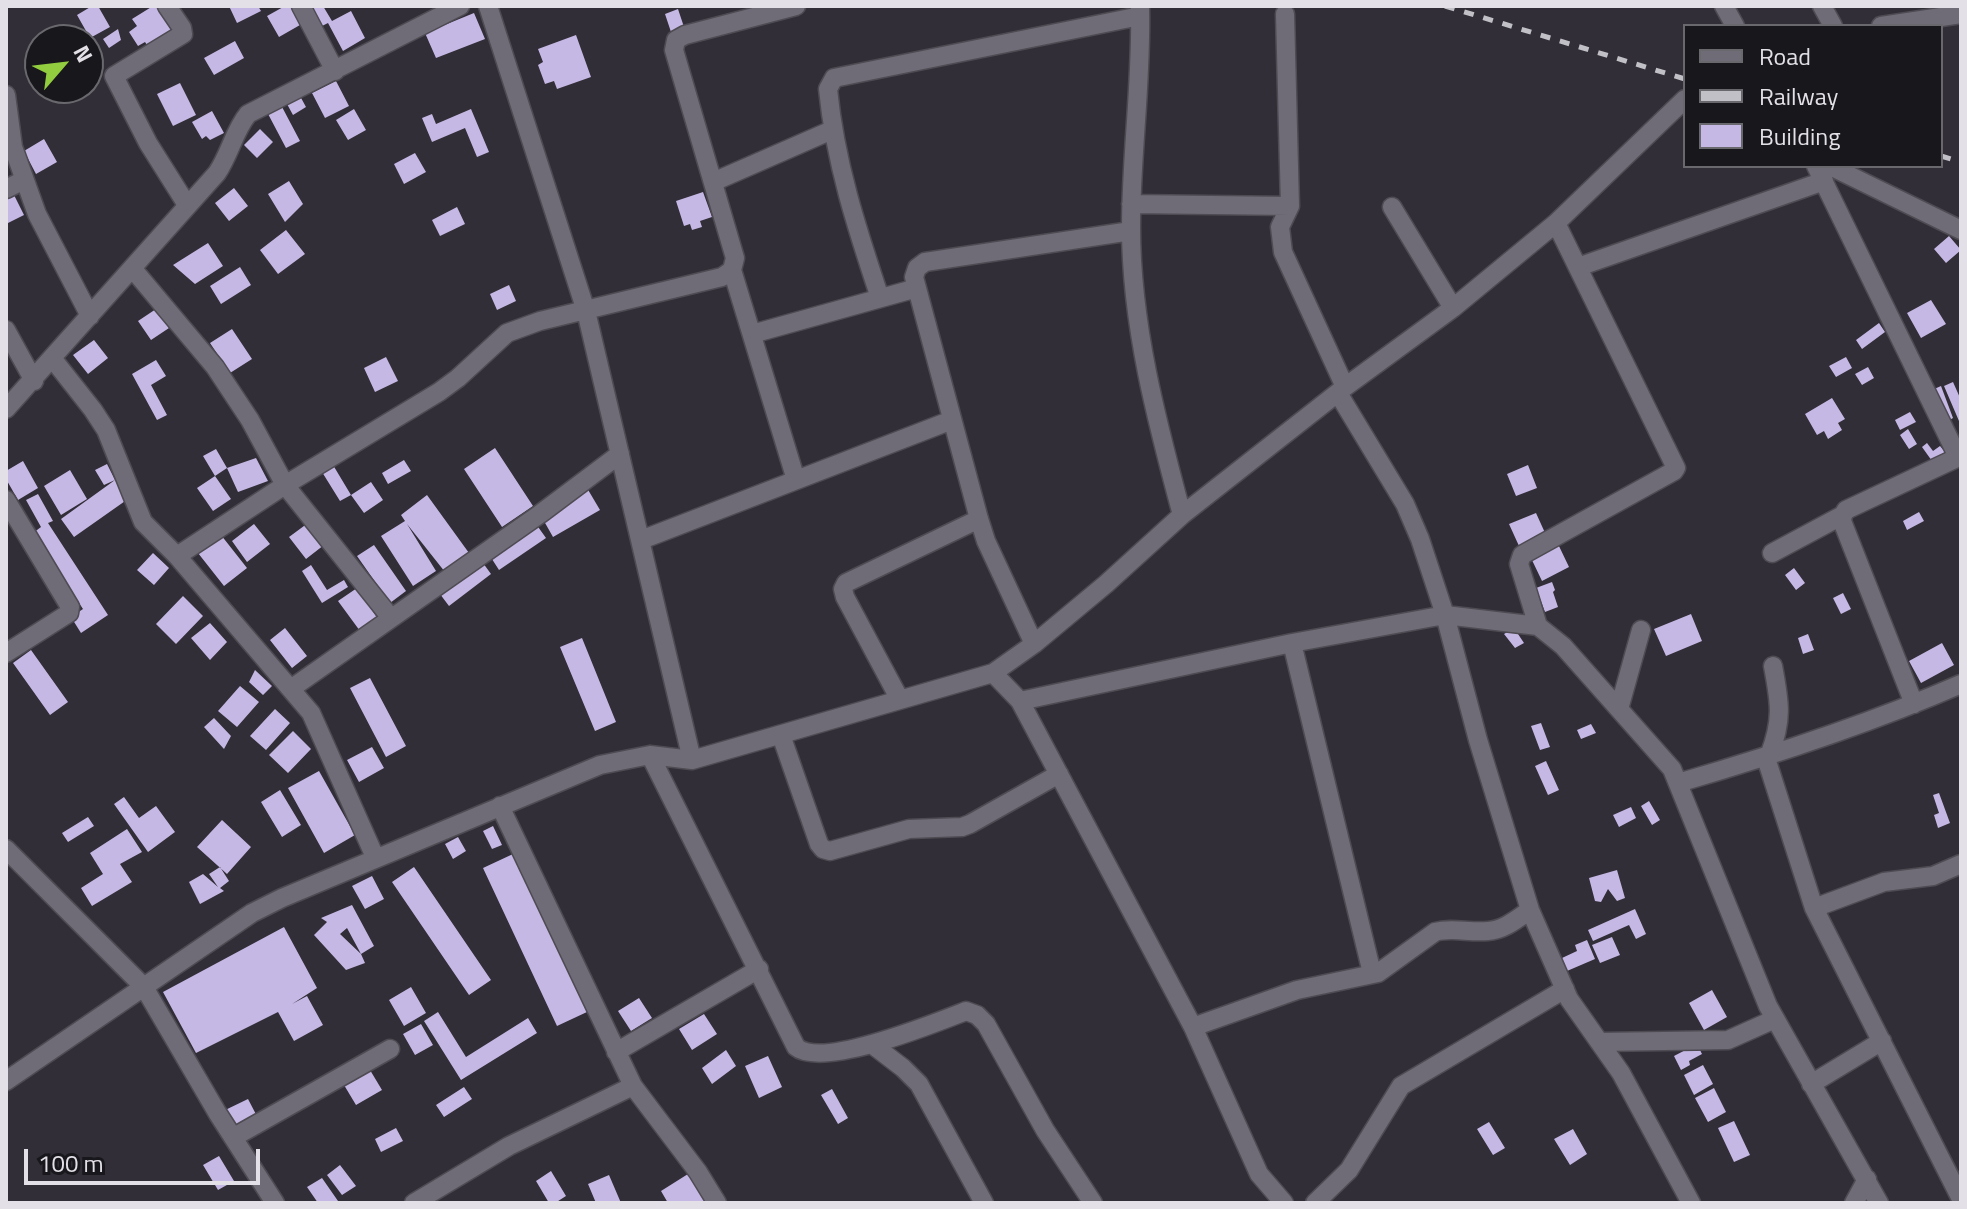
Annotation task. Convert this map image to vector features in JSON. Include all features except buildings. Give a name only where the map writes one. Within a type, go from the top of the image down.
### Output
[{"type":"street","points":[[167,6],[183,34],[114,76],[148,143],[187,205]]},
{"type":"street","points":[[301,6],[335,71]]},
{"type":"street","points":[[6,409],[34,381],[227,158],[240,124],[248,114],[460,6]]},
{"type":"street","points":[[488,6],[586,311],[692,760]]},
{"type":"street","points":[[796,6],[685,35],[676,40],[674,50],[735,258],[732,270],[796,480]]},
{"type":"street","points":[[1724,6],[1734,24]]},
{"type":"street","points":[[1822,6],[1832,24]]},
{"type":"street","points":[[880,298],[850,209],[832,130],[828,89],[834,78],[1140,11],[1131,231],[1141,340],[1158,427],[1182,515]]},
{"type":"street","points":[[1285,14],[1290,206],[1280,227],[1283,252],[1341,390],[1405,504],[1420,539],[1530,910],[1565,989],[1621,1073],[1691,1203]]},
{"type":"street","points":[[1894,24],[1961,14]]},
{"type":"street","points":[[6,95],[9,149],[43,227],[90,316]]},
{"type":"street","points":[[6,1081],[252,913],[375,857],[600,765],[650,755],[692,760],[993,673],[1034,644],[1106,584],[1182,515],[1341,390],[1453,308],[1556,223],[1683,103]]},
{"type":"street","points":[[713,182],[832,130]]},
{"type":"street","points":[[1578,267],[1823,171],[1961,230]]},
{"type":"street","points":[[1823,171],[1959,456],[1846,510],[1843,515],[1842,521],[1914,704]]},
{"type":"street","points":[[6,189],[24,180]]},
{"type":"street","points":[[1131,204],[1290,206]]},
{"type":"street","points":[[1392,207],[1453,308]]},
{"type":"street","points":[[1538,626],[1519,564],[1522,555],[1676,468],[1556,223]]},
{"type":"street","points":[[1034,644],[986,541],[914,277],[917,268],[925,262],[1131,231]]},
{"type":"street","points":[[132,268],[215,367],[250,420],[285,485],[391,618]]},
{"type":"street","points":[[177,556],[285,485],[439,392],[507,333],[540,321],[722,277],[732,270]]},
{"type":"street","points":[[752,334],[917,288]]},
{"type":"street","points":[[6,330],[34,381]]},
{"type":"street","points":[[52,358],[106,430],[143,522],[177,556],[311,713],[375,857]]},
{"type":"street","points":[[641,540],[952,420]]},
{"type":"street","points":[[292,688],[620,454]]},
{"type":"street","points":[[6,500],[70,607],[69,613],[6,653]]},
{"type":"street","points":[[1772,553],[1843,515]]},
{"type":"street","points":[[899,698],[843,589],[846,583],[979,519]]},
{"type":"street","points":[[1020,701],[1292,643],[1445,615],[1538,626],[1563,646],[1660,753],[1678,783],[1755,978],[1879,1203]]},
{"type":"street","points":[[1619,709],[1641,630]]},
{"type":"street","points":[[1292,643],[1374,973]]},
{"type":"street","points":[[1773,666],[1779,697],[1779,730],[1768,757],[1814,908],[1960,1194]]},
{"type":"street","points":[[993,673],[1020,701],[1193,1027],[1259,1174],[1284,1203]]},
{"type":"street","points":[[1678,783],[1768,757],[1961,684]]},
{"type":"street","points":[[781,735],[819,844],[830,851],[909,829],[962,827],[1059,774]]},
{"type":"street","points":[[650,755],[796,1047],[803,1053],[873,1045],[966,1011],[977,1015],[986,1024],[1045,1130],[1093,1203]]},
{"type":"street","points":[[500,806],[633,1086],[689,1159],[717,1203]]},
{"type":"street","points":[[6,849],[144,987],[272,1202]]},
{"type":"street","points":[[1814,908],[1884,882],[1933,876],[1961,864]]},
{"type":"street","points":[[1193,1027],[1286,993],[1378,973],[1442,929],[1490,931],[1505,927],[1530,910]]},
{"type":"street","points":[[616,1052],[759,969]]},
{"type":"street","points":[[1315,1203],[1349,1170],[1401,1086],[1565,989]]},
{"type":"street","points":[[1600,1042],[1728,1040],[1775,1019]]},
{"type":"street","points":[[1811,1084],[1882,1041]]},
{"type":"street","points":[[873,1045],[919,1084],[978,1202]]},
{"type":"street","points":[[234,1137],[390,1049]]},
{"type":"street","points":[[414,1203],[509,1146],[633,1086]]},
{"type":"street","points":[[1854,1203],[1867,1179]]},
{"type":"railway","points":[[1445,6],[1683,78]]},
{"type":"railway","points":[[1943,157],[1961,162]]}]
